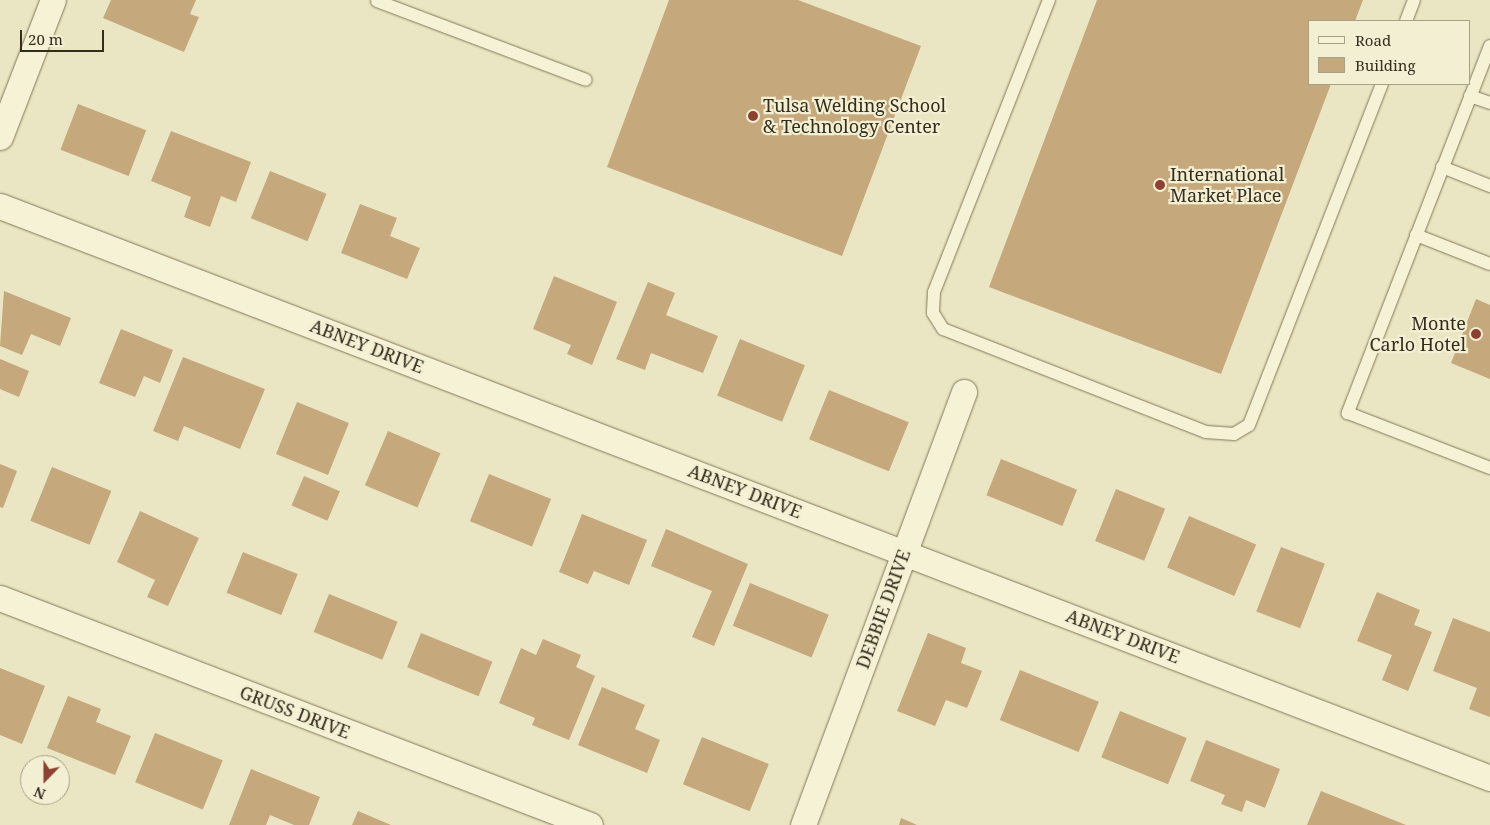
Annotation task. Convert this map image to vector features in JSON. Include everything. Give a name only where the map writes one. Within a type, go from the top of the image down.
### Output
[{"type":"street","points":[[0,136],[53,0]]},
{"type":"street","name":"ABNEY DRIVE","points":[[0,206],[904,551],[1490,778]]},
{"type":"street","name":"DEBBIE DRIVE","points":[[802,825],[964,392]]},
{"type":"street","name":"GRUSS DRIVE","points":[[0,598],[590,825]]},
{"type":"lane","points":[[1049,0],[934,292],[933,313],[943,329],[1206,432],[1234,434],[1249,425],[1382,85]]},
{"type":"lane","points":[[1406,20],[1414,0]]},
{"type":"lane","points":[[377,1],[586,80]]},
{"type":"lane","points":[[1490,46],[1348,413],[1490,468]]},
{"type":"lane","points":[[1470,96],[1490,103]]},
{"type":"lane","points":[[1442,168],[1490,186]]},
{"type":"lane","points":[[1416,235],[1490,264]]},
{"type":"building","points":[[111,0],[196,0],[190,14],[199,17],[184,52],[103,18]]},
{"type":"building","points":[[669,0],[798,0],[921,46],[842,256],[607,167]]},
{"type":"building","name":"International Market Place","points":[[1097,0],[1363,0],[1355,20],[1308,20],[1308,85],[1331,85],[1221,374],[989,287]]},
{"type":"building","points":[[78,104],[146,130],[129,176],[60,150]]},
{"type":"building","points":[[171,131],[251,162],[236,202],[221,196],[210,227],[184,217],[191,197],[151,181]]},
{"type":"building","points":[[270,171],[327,194],[307,241],[251,218]]},
{"type":"building","points":[[360,204],[397,218],[390,236],[420,248],[407,279],[341,253]]},
{"type":"building","points":[[554,276],[617,302],[592,365],[567,354],[571,345],[533,329]]},
{"type":"building","points":[[648,282],[675,293],[666,315],[718,336],[703,373],[651,353],[645,370],[616,359]]},
{"type":"building","points":[[4,291],[71,318],[60,346],[31,334],[22,355],[0,346]]},
{"type":"building","name":"Monte Carlo Hotel","points":[[1476,299],[1490,305],[1490,379],[1451,363]]},
{"type":"building","points":[[121,329],[173,350],[160,383],[144,376],[135,397],[99,383]]},
{"type":"building","points":[[740,339],[805,365],[782,422],[717,396]]},
{"type":"building","points":[[183,357],[265,389],[240,449],[184,426],[178,441],[153,431]]},
{"type":"building","points":[[0,359],[29,371],[19,397],[0,389]]},
{"type":"building","points":[[829,390],[909,422],[889,471],[809,439]]},
{"type":"building","points":[[297,402],[349,423],[328,475],[276,454]]},
{"type":"building","points":[[388,431],[440,453],[417,508],[365,485]]},
{"type":"building","points":[[1001,459],[1077,490],[1062,526],[986,495]]},
{"type":"building","points":[[0,464],[17,471],[3,508],[0,507]]},
{"type":"building","points":[[52,467],[111,491],[90,545],[30,521]]},
{"type":"building","points":[[489,474],[551,499],[532,546],[470,521]]},
{"type":"building","points":[[304,476],[340,491],[327,521],[291,505]]},
{"type":"building","points":[[1116,489],[1165,509],[1144,561],[1095,541]]},
{"type":"building","points":[[140,511],[199,538],[168,606],[147,597],[155,580],[117,562]]},
{"type":"building","points":[[582,514],[647,540],[629,585],[594,571],[588,584],[559,572]]},
{"type":"building","points":[[1189,516],[1256,545],[1234,596],[1167,568]]},
{"type":"building","points":[[666,529],[748,564],[714,646],[692,637],[712,591],[651,566]]},
{"type":"building","points":[[1281,547],[1325,564],[1300,628],[1256,611]]},
{"type":"building","points":[[243,552],[298,574],[281,615],[227,593]]},
{"type":"building","points":[[750,583],[829,615],[812,657],[733,626]]},
{"type":"building","points":[[1377,592],[1420,610],[1414,625],[1432,632],[1408,691],[1382,680],[1392,655],[1357,641]]},
{"type":"building","points":[[329,594],[398,622],[382,660],[314,632]]},
{"type":"building","points":[[1453,618],[1490,632],[1490,717],[1469,709],[1477,688],[1433,671]]},
{"type":"building","points":[[421,633],[492,662],[479,696],[407,667]]},
{"type":"building","points":[[928,633],[966,648],[961,663],[982,671],[967,708],[946,700],[935,726],[897,711]]},
{"type":"building","points":[[543,639],[581,655],[576,667],[595,676],[569,740],[532,725],[535,718],[499,703],[521,648],[536,655]]},
{"type":"building","points":[[0,668],[45,686],[22,744],[0,735]]},
{"type":"building","points":[[1020,670],[1099,702],[1079,752],[1000,720]]},
{"type":"building","points":[[602,687],[645,705],[635,729],[660,740],[647,773],[578,745]]},
{"type":"building","points":[[68,696],[101,709],[96,722],[131,736],[115,775],[70,757],[70,755],[65,755],[47,748]]},
{"type":"building","points":[[1120,711],[1187,738],[1168,784],[1101,757]]},
{"type":"building","points":[[155,733],[223,760],[203,809],[135,782]]},
{"type":"building","points":[[702,737],[769,764],[750,811],[683,784]]},
{"type":"building","points":[[1206,740],[1280,769],[1265,808],[1246,800],[1242,812],[1221,804],[1225,795],[1190,781]]},
{"type":"building","points":[[251,769],[320,797],[309,825],[294,825],[270,815],[266,825],[229,825]]},
{"type":"building","points":[[1321,791],[1406,825],[1307,825]]},
{"type":"building","points":[[358,811],[391,825],[352,825]]},
{"type":"building","points":[[901,818],[917,825],[899,825]]},
{"type":"place","name":"Tulsa Welding School & Technology Center","points":[[753,116]]},
{"type":"place","name":"International Market Place","points":[[1160,185]]},
{"type":"place","name":"Monte Carlo Hotel","points":[[1476,334]]}]
